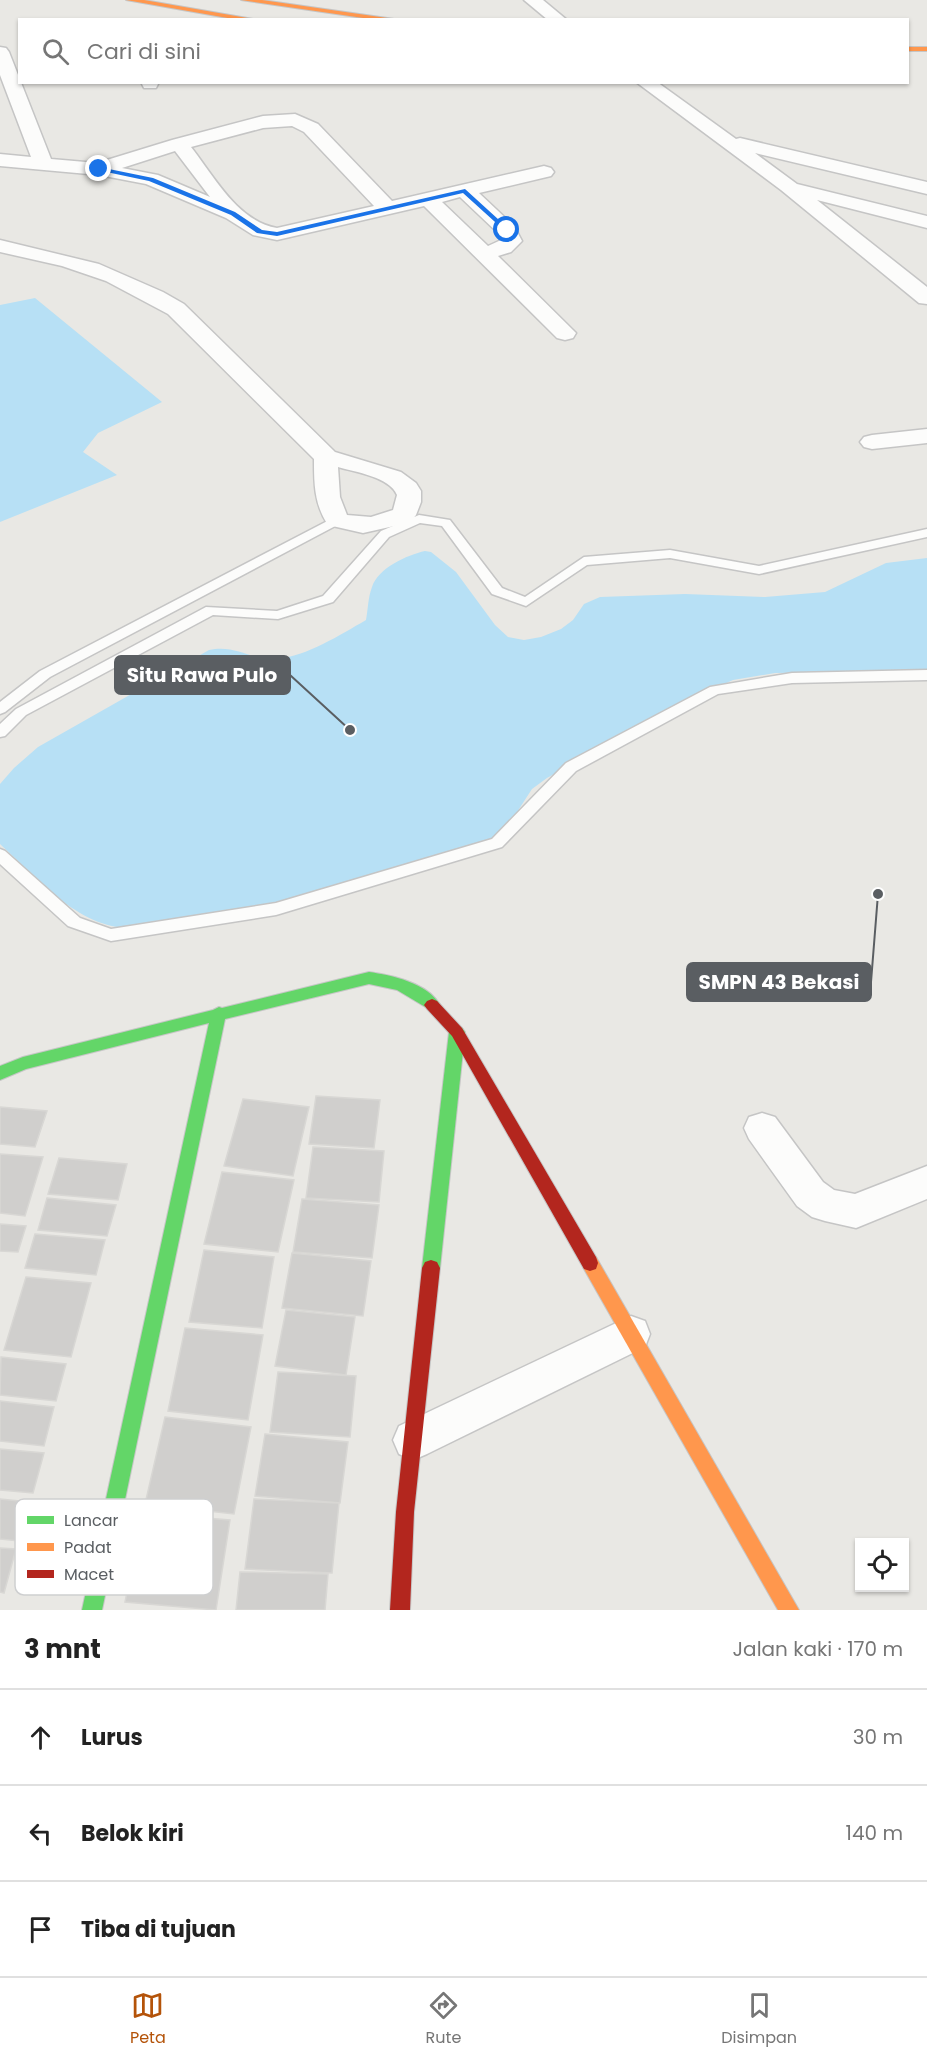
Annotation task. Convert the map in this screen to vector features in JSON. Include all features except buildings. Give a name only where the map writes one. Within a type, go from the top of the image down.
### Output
[{"type":"main road","points":[[130,0],[243,18]]},
{"type":"main road","points":[[245,0],[383,18]]},
{"type":"main road","points":[[909,49],[927,49]]},
{"type":"main road","points":[[0,1073],[22,1063],[369,978],[403,984],[438,1008],[457,1032],[789,1610]]},
{"type":"main road","points":[[116,1499],[219,1013]]},
{"type":"main road","points":[[403,1607],[405,1512],[457,1032]]},
{"type":"main road","points":[[92,1610],[95,1595]]},
{"type":"street","points":[[532,0],[556,18]]},
{"type":"street","points":[[18,46],[0,51],[43,163]]},
{"type":"street","points":[[648,84],[788,186],[927,298]]},
{"type":"street","points":[[99,169],[179,144],[263,122],[295,120],[311,128],[388,209]]},
{"type":"street","points":[[725,141],[927,188]]},
{"type":"street","points":[[179,144],[233,214]]},
{"type":"street","points":[[0,160],[99,169],[151,179],[233,214],[260,231],[277,234],[544,172]]},
{"type":"street","points":[[887,180],[927,171]]},
{"type":"street","points":[[788,186],[927,222]]},
{"type":"street","points":[[465,191],[507,230],[512,241],[508,246],[484,254]]},
{"type":"street","points":[[428,199],[566,333]]},
{"type":"street","points":[[0,246],[57,257],[121,279],[153,294],[176,309],[326,457],[394,479],[407,488],[410,501],[403,515],[384,523],[361,527],[337,520],[329,507],[326,457]]},
{"type":"street","points":[[872,442],[927,436]]},
{"type":"street","points":[[762,1128],[810,1194],[825,1205],[856,1211],[927,1182]]},
{"type":"street","points":[[413,1440],[630,1334]]},
{"type":"lane","points":[[0,732],[21,712],[211,610],[278,615],[328,599],[385,534],[419,519],[446,523],[497,591],[526,602],[584,561],[670,554],[759,570],[927,533]]},
{"type":"lane","points":[[0,709],[45,674],[337,520]]},
{"type":"lane","points":[[0,855],[74,922],[111,935],[276,909],[497,843],[571,767],[715,690],[792,678],[927,675]]},
{"type":"water","points":[[35,298],[162,402],[98,433],[83,452],[117,475],[0,522],[0,305]]},
{"type":"water","points":[[425,551],[431,552],[456,572],[495,625],[508,637],[524,640],[541,637],[561,629],[573,620],[584,604],[600,597],[685,594],[765,597],[825,592],[886,563],[927,558],[927,671],[775,673],[733,680],[676,706],[547,778],[532,789],[508,826],[492,839],[429,861],[273,903],[130,928],[111,926],[93,920],[59,898],[0,844],[0,784],[38,747],[209,650],[228,649],[260,658],[277,659],[300,654],[323,644],[366,620],[371,591],[380,574],[402,559]]},
{"type":"traffic: fast","points":[[0,1073],[23,1063],[369,978],[402,986],[418,994],[432,1005]]},
{"type":"traffic: fast","points":[[116,1499],[219,1013]]},
{"type":"traffic: fast","points":[[431,1268],[457,1032]]},
{"type":"traffic: fast","points":[[92,1610],[95,1595]]},
{"type":"traffic: slow","points":[[130,0],[243,18]]},
{"type":"traffic: slow","points":[[245,0],[383,18]]},
{"type":"traffic: slow","points":[[909,49],[927,49]]},
{"type":"traffic: slow","points":[[590,1263],[789,1610]]},
{"type":"traffic: jam","points":[[432,1005],[457,1032],[590,1263]]},
{"type":"traffic: jam","points":[[400,1610],[405,1512],[431,1268]]},
{"type":"place","name":"Situ Rawa Pulo","points":[[350,730]]},
{"type":"place","name":"SMPN 43 Bekasi","points":[[878,894]]},
{"type":"route","points":[[99,169],[151,179],[233,214],[260,231],[277,234],[465,191],[507,230]]}]
